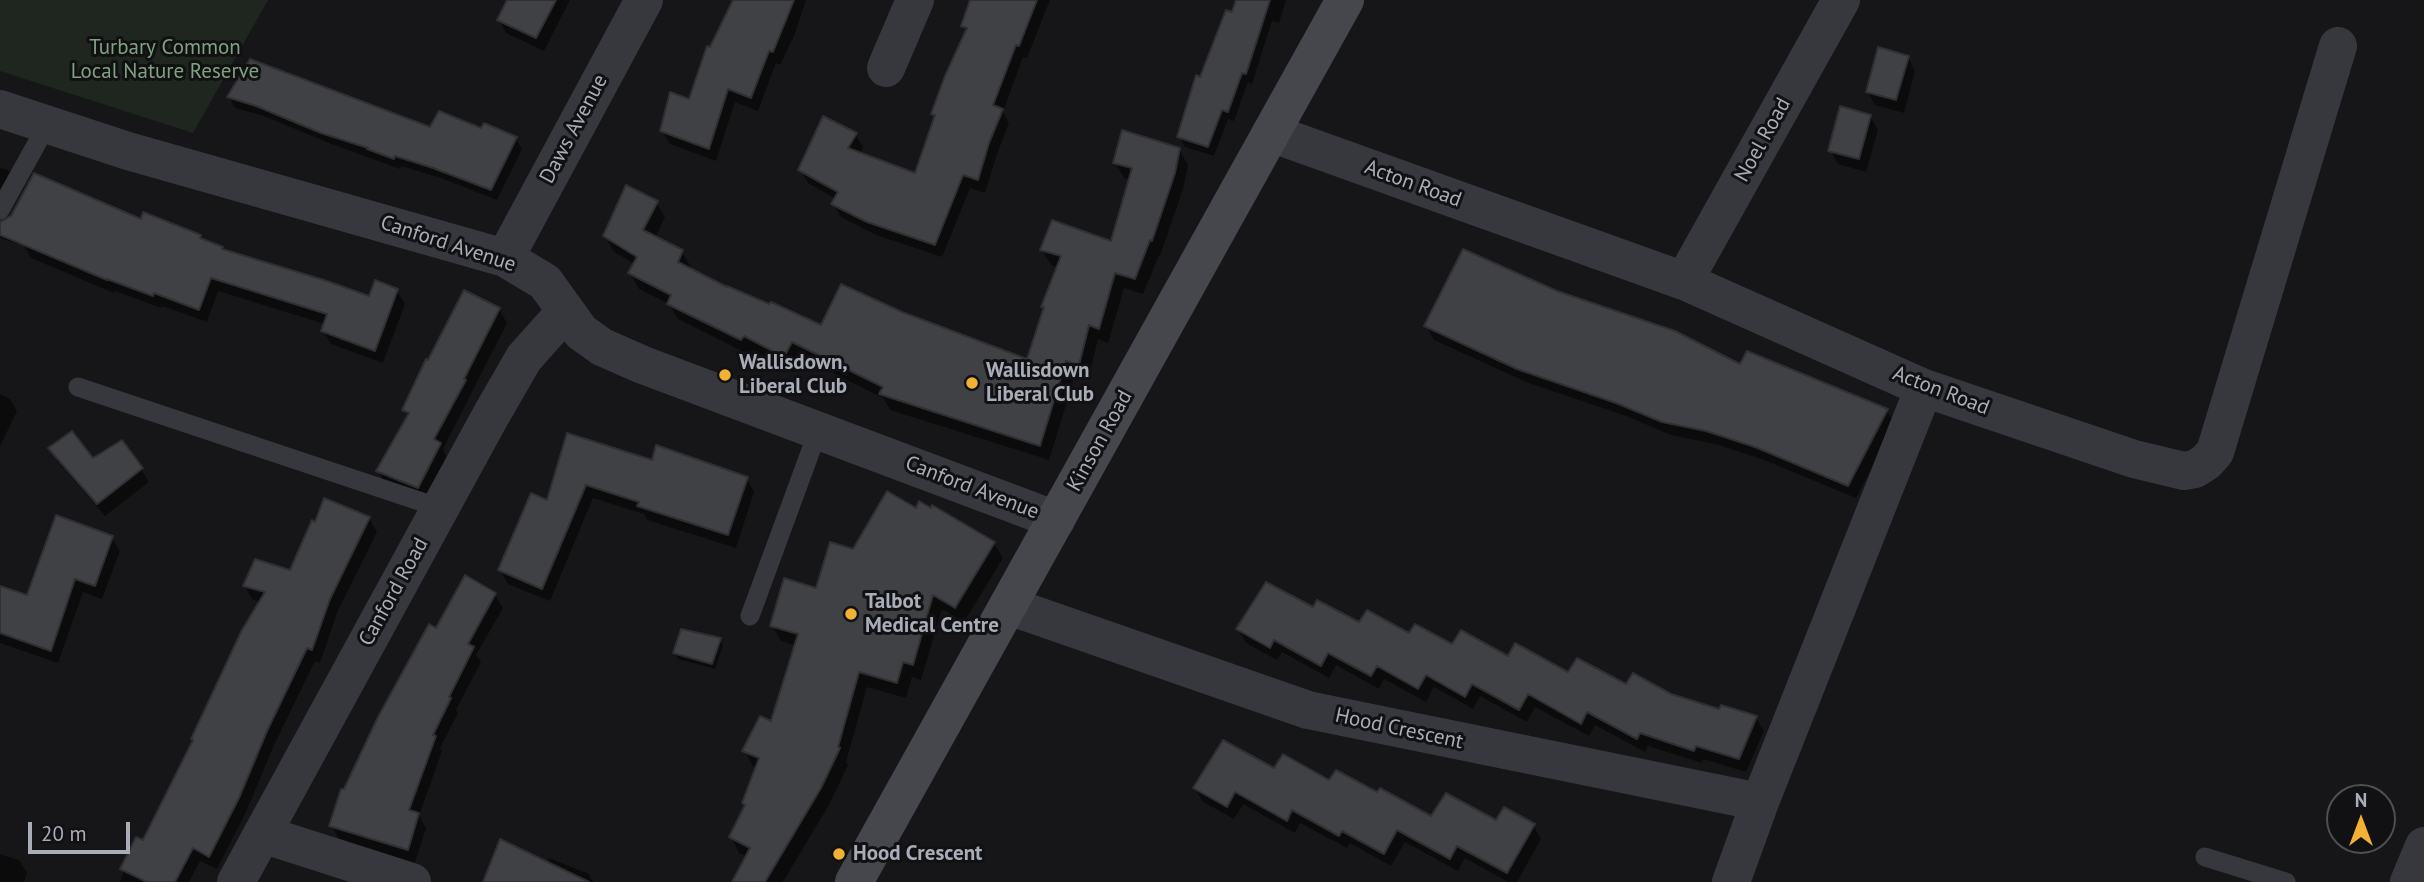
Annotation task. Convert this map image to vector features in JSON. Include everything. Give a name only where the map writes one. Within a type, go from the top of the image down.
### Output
[{"type":"street","name":"Daws Avenue","points":[[505,258],[644,0]]},
{"type":"street","points":[[886,68],[915,0]]},
{"type":"street","name":"Kinson Road","points":[[854,882],[1345,0]]},
{"type":"street","name":"Noel Road","points":[[1684,281],[1841,0]]},
{"type":"street","name":"Acton Road","points":[[1271,133],[1684,281],[1924,388],[2134,459],[2183,471],[2194,469],[2206,462],[2215,452],[2338,46]]},
{"type":"street","name":"Canford Avenue","points":[[0,109],[128,151],[505,258],[545,282],[581,332],[603,347],[643,365],[1056,520]]},
{"type":"street","name":"Canford Road","points":[[236,882],[524,358],[566,311]]},
{"type":"street","points":[[1731,882],[1759,802],[1924,388]]},
{"type":"street","name":"Hood Crescent","points":[[1009,606],[1308,709],[1759,802]]},
{"type":"street","points":[[262,834],[412,882]]},
{"type":"street","points":[[2409,882],[2424,846]]},
{"type":"lane","points":[[0,210],[47,125]]},
{"type":"lane","points":[[78,387],[440,508]]},
{"type":"lane","points":[[750,616],[818,431]]},
{"type":"lane","points":[[2204,857],[2286,882]]},
{"type":"green space","name":"Turbary Common Local Nature Reserve","points":[[0,0],[268,0],[193,133],[0,71]]},
{"type":"building","points":[[507,0],[556,0],[536,38],[497,20]]},
{"type":"building","points":[[733,0],[794,0],[773,52],[769,51],[751,98],[728,89],[709,149],[660,131],[670,92],[689,99],[707,46],[710,47]]},
{"type":"building","points":[[970,0],[1037,0],[993,105],[1003,109],[978,180],[963,175],[935,245],[867,222],[831,204],[838,192],[798,170],[823,116],[857,133],[848,148],[915,173],[935,115],[931,114],[967,28],[961,26]]},
{"type":"building","points":[[1236,0],[1270,0],[1246,74],[1242,73],[1228,112],[1222,110],[1208,147],[1177,137],[1196,75],[1200,77],[1226,10],[1232,12]]},
{"type":"building","points":[[1878,47],[1909,56],[1896,100],[1866,92]]},
{"type":"building","points":[[250,59],[430,127],[439,111],[481,128],[484,123],[517,137],[491,190],[433,168],[395,156],[394,159],[227,97]]},
{"type":"building","points":[[1840,106],[1871,115],[1859,159],[1828,151]]},
{"type":"building","points":[[1122,130],[1180,148],[1175,173],[1152,241],[1150,240],[1135,279],[1115,273],[1099,329],[1089,325],[1079,365],[1066,361],[1040,446],[879,394],[883,387],[792,342],[784,357],[744,336],[741,340],[667,304],[671,295],[628,273],[637,257],[603,236],[626,185],[658,201],[643,230],[683,250],[678,262],[727,287],[769,304],[771,302],[821,325],[841,284],[902,312],[1027,359],[1044,307],[1041,307],[1061,256],[1040,250],[1052,220],[1111,241],[1132,168],[1113,163]]},
{"type":"building","points":[[34,173],[141,219],[143,212],[201,235],[200,238],[223,247],[222,249],[369,296],[375,280],[398,289],[375,351],[321,331],[327,314],[211,278],[199,310],[154,293],[153,296],[107,280],[0,235],[0,222],[11,216]]},
{"type":"building","points":[[1463,249],[1557,291],[1675,331],[1740,364],[1747,351],[1888,409],[1848,486],[1755,447],[1706,431],[1662,422],[1517,369],[1424,326]]},
{"type":"building","points":[[464,290],[500,308],[434,439],[441,443],[418,488],[376,471],[409,413],[402,410]]},
{"type":"building","points":[[72,431],[93,458],[122,440],[143,468],[97,504],[48,448]]},
{"type":"building","points":[[567,433],[652,460],[656,445],[748,477],[728,535],[637,506],[639,502],[586,485],[542,589],[498,570],[531,493],[547,500]]},
{"type":"building","points":[[887,491],[916,508],[919,501],[931,508],[932,505],[995,542],[955,608],[933,595],[913,665],[903,662],[897,683],[859,672],[838,747],[840,748],[821,788],[765,882],[732,882],[750,848],[729,837],[745,805],[742,803],[759,758],[742,751],[760,716],[771,721],[798,634],[770,626],[784,578],[816,588],[830,542],[853,549]]},
{"type":"building","points":[[324,498],[370,517],[330,599],[312,650],[307,648],[267,731],[239,798],[209,857],[193,848],[175,882],[147,882],[120,869],[136,837],[143,840],[193,740],[191,739],[242,630],[265,592],[243,586],[255,559],[290,570],[312,520],[315,522]]},
{"type":"building","points":[[56,515],[113,536],[95,586],[75,579],[51,651],[0,633],[0,586],[27,595]]},
{"type":"building","points":[[465,575],[496,593],[468,644],[474,647],[433,735],[436,736],[409,810],[419,813],[408,850],[329,826],[341,789],[344,789],[378,717],[429,624],[436,628]]},
{"type":"building","points":[[1266,582],[1313,607],[1317,600],[1359,622],[1367,610],[1409,633],[1415,624],[1452,644],[1461,630],[1508,656],[1515,643],[1568,672],[1577,658],[1626,684],[1633,673],[1671,694],[1719,709],[1721,705],[1757,716],[1739,759],[1696,746],[1694,751],[1640,733],[1637,739],[1587,712],[1581,724],[1528,694],[1519,710],[1472,684],[1465,697],[1426,675],[1418,689],[1377,666],[1371,676],[1328,653],[1321,666],[1274,640],[1270,648],[1236,629]]},
{"type":"building","points":[[681,629],[721,638],[712,664],[673,653]]},
{"type":"building","points":[[1223,740],[1274,768],[1283,754],[1329,780],[1336,770],[1377,792],[1380,788],[1431,816],[1446,793],[1496,820],[1504,807],[1535,824],[1507,873],[1457,846],[1450,859],[1397,830],[1384,854],[1342,831],[1339,836],[1292,810],[1287,821],[1235,792],[1227,807],[1193,788]]},
{"type":"building","points":[[500,839],[589,882],[483,882]]},
{"type":"place","name":"Wallisdown, Liberal Club","points":[[725,375]]},
{"type":"place","name":"Wallisdown Liberal Club","points":[[972,383]]},
{"type":"place","name":"Talbot Medical Centre","points":[[851,614]]},
{"type":"place","name":"Hood Crescent","points":[[839,854]]}]
